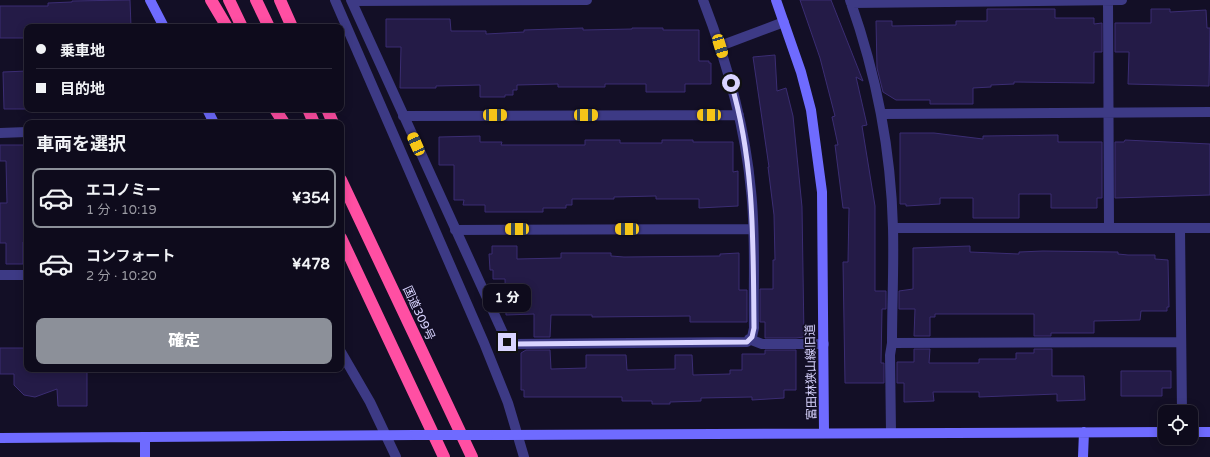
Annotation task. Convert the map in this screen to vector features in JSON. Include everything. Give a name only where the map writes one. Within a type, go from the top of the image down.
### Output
[{"type":"highway","points":[[211,0],[225,24]]},
{"type":"highway","points":[[229,0],[241,24]]},
{"type":"highway","points":[[256,0],[268,24]]},
{"type":"highway","points":[[280,0],[291,24]]},
{"type":"highway","name":"国道309号","points":[[344,186],[472,457]]},
{"type":"highway","points":[[344,244],[444,457]]},
{"type":"street","points":[[150,0],[162,24]]},
{"type":"street","points":[[335,0],[484,343],[508,403],[524,457]]},
{"type":"street","points":[[586,0],[351,1],[507,342],[514,344],[747,342],[752,337],[754,328],[751,185],[739,114],[720,46],[703,0]]},
{"type":"street","name":"富田林狭山線旧道","points":[[776,0],[801,72],[811,110],[818,151],[822,192],[824,433],[1158,432]]},
{"type":"street","points":[[1108,0],[1109,228]]},
{"type":"street","points":[[891,433],[890,355],[892,343],[893,228],[889,168],[882,114],[870,64],[850,1],[1122,0]]},
{"type":"street","points":[[720,46],[784,22]]},
{"type":"street","points":[[882,114],[1210,112]]},
{"type":"street","points":[[403,116],[739,114]]},
{"type":"street","points":[[0,133],[24,132]]},
{"type":"street","points":[[893,228],[1210,228]]},
{"type":"street","points":[[1180,228],[1182,405]]},
{"type":"street","points":[[455,230],[753,229]]},
{"type":"street","points":[[0,275],[24,275]]},
{"type":"street","points":[[749,339],[762,344],[824,344]]},
{"type":"street","points":[[892,343],[1181,342]]},
{"type":"street","points":[[344,357],[370,402],[396,457]]},
{"type":"street","points":[[1083,457],[1084,432]]},
{"type":"street","points":[[1198,432],[1210,432]]},
{"type":"street","points":[[0,438],[824,433]]},
{"type":"street","points":[[145,437],[145,457]]},
{"type":"building","points":[[130,0],[131,24],[24,24],[24,38],[0,38],[0,6],[48,6],[48,3]]},
{"type":"building","points":[[800,0],[831,0],[863,81],[856,77],[867,125],[862,126],[875,206],[875,291],[886,291],[886,309],[882,309],[881,363],[884,363],[884,383],[845,383],[843,262],[848,262],[849,208],[843,208],[835,145],[838,145],[832,117],[835,116],[820,58]]},
{"type":"building","points":[[987,9],[1055,9],[1055,18],[1094,18],[1094,24],[1102,23],[1102,52],[1094,52],[1094,83],[1014,82],[1014,84],[991,85],[991,87],[973,88],[973,104],[930,104],[930,100],[896,100],[883,92],[877,68],[876,21],[892,21],[892,26],[956,25],[956,21],[987,21]]},
{"type":"building","points":[[1151,9],[1170,9],[1170,12],[1206,10],[1207,28],[1210,28],[1209,86],[1128,84],[1129,52],[1115,52],[1115,23],[1151,23]]},
{"type":"building","points":[[386,19],[450,19],[451,31],[486,31],[486,34],[524,32],[524,30],[583,28],[583,30],[663,28],[663,30],[699,30],[699,61],[709,61],[709,63],[711,63],[711,84],[685,84],[685,92],[646,92],[646,84],[605,84],[605,87],[558,87],[558,84],[517,85],[517,90],[513,90],[513,95],[505,95],[505,97],[480,97],[480,85],[436,86],[436,88],[400,88],[401,47],[386,47]]},
{"type":"building","points":[[775,55],[777,91],[786,88],[793,116],[802,207],[804,337],[796,338],[765,338],[765,322],[760,322],[760,289],[773,289],[773,260],[775,260],[774,215],[769,167],[753,57]]},
{"type":"building","points":[[24,71],[24,109],[4,109],[3,72]]},
{"type":"building","points":[[900,133],[934,133],[983,139],[983,136],[1058,135],[1058,142],[1102,142],[1102,198],[1097,198],[1097,208],[1051,208],[1051,194],[1019,194],[1019,218],[973,218],[973,198],[940,198],[940,204],[906,206],[906,204],[900,204]]},
{"type":"building","points":[[480,136],[480,142],[502,142],[501,145],[585,145],[585,140],[620,140],[620,143],[662,143],[662,140],[733,142],[733,172],[738,171],[738,206],[699,208],[699,199],[656,199],[656,196],[614,197],[614,199],[572,199],[572,205],[566,205],[566,208],[543,208],[543,212],[485,212],[485,205],[463,205],[464,200],[454,200],[454,165],[439,165],[439,137]]},
{"type":"building","points":[[1125,140],[1210,144],[1210,195],[1115,198],[1115,142],[1124,142]]},
{"type":"building","points":[[0,145],[24,145],[23,264],[6,264],[6,243],[0,243],[0,203],[7,203],[6,161],[0,161]]},
{"type":"building","points":[[492,246],[517,246],[517,259],[561,258],[561,253],[611,253],[611,256],[624,257],[720,256],[720,254],[739,253],[739,290],[747,290],[747,322],[690,322],[690,316],[592,317],[592,315],[551,315],[550,337],[534,337],[534,314],[506,315],[505,279],[493,279],[493,270],[490,270],[489,254],[492,254]]},
{"type":"building","points":[[970,246],[970,252],[1019,254],[1019,252],[1043,251],[1118,252],[1118,254],[1128,255],[1155,255],[1155,259],[1168,260],[1169,307],[1167,307],[1167,311],[1141,311],[1140,320],[1094,321],[1094,333],[1051,333],[1051,336],[1034,336],[1034,314],[935,314],[935,317],[930,317],[930,336],[914,336],[915,309],[899,309],[899,291],[913,289],[913,248]]},
{"type":"building","points":[[0,348],[24,348],[24,372],[87,372],[87,406],[58,406],[57,389],[35,397],[24,395],[14,385],[14,374],[0,374]]},
{"type":"building","points":[[914,349],[930,349],[929,363],[979,363],[979,359],[1016,359],[1016,353],[1034,353],[1034,349],[1052,349],[1052,376],[1084,376],[1085,400],[1057,401],[1057,394],[979,397],[979,392],[933,392],[934,401],[904,402],[904,383],[897,383],[897,362],[914,362]]},
{"type":"building","points":[[526,350],[550,350],[551,369],[586,368],[586,355],[626,355],[627,370],[675,369],[675,355],[692,355],[693,375],[730,374],[730,370],[742,370],[742,354],[765,354],[765,350],[796,350],[796,390],[784,390],[784,398],[752,400],[752,397],[701,398],[701,401],[670,402],[670,404],[652,404],[652,401],[622,401],[622,397],[524,397],[524,390],[521,390],[521,353]]},
{"type":"building","points":[[1121,371],[1171,371],[1171,388],[1162,388],[1162,396],[1121,396]]},
{"type":"route","points":[[507,342],[514,344],[747,342],[752,337],[754,328],[752,192],[741,120],[731,83]]}]
